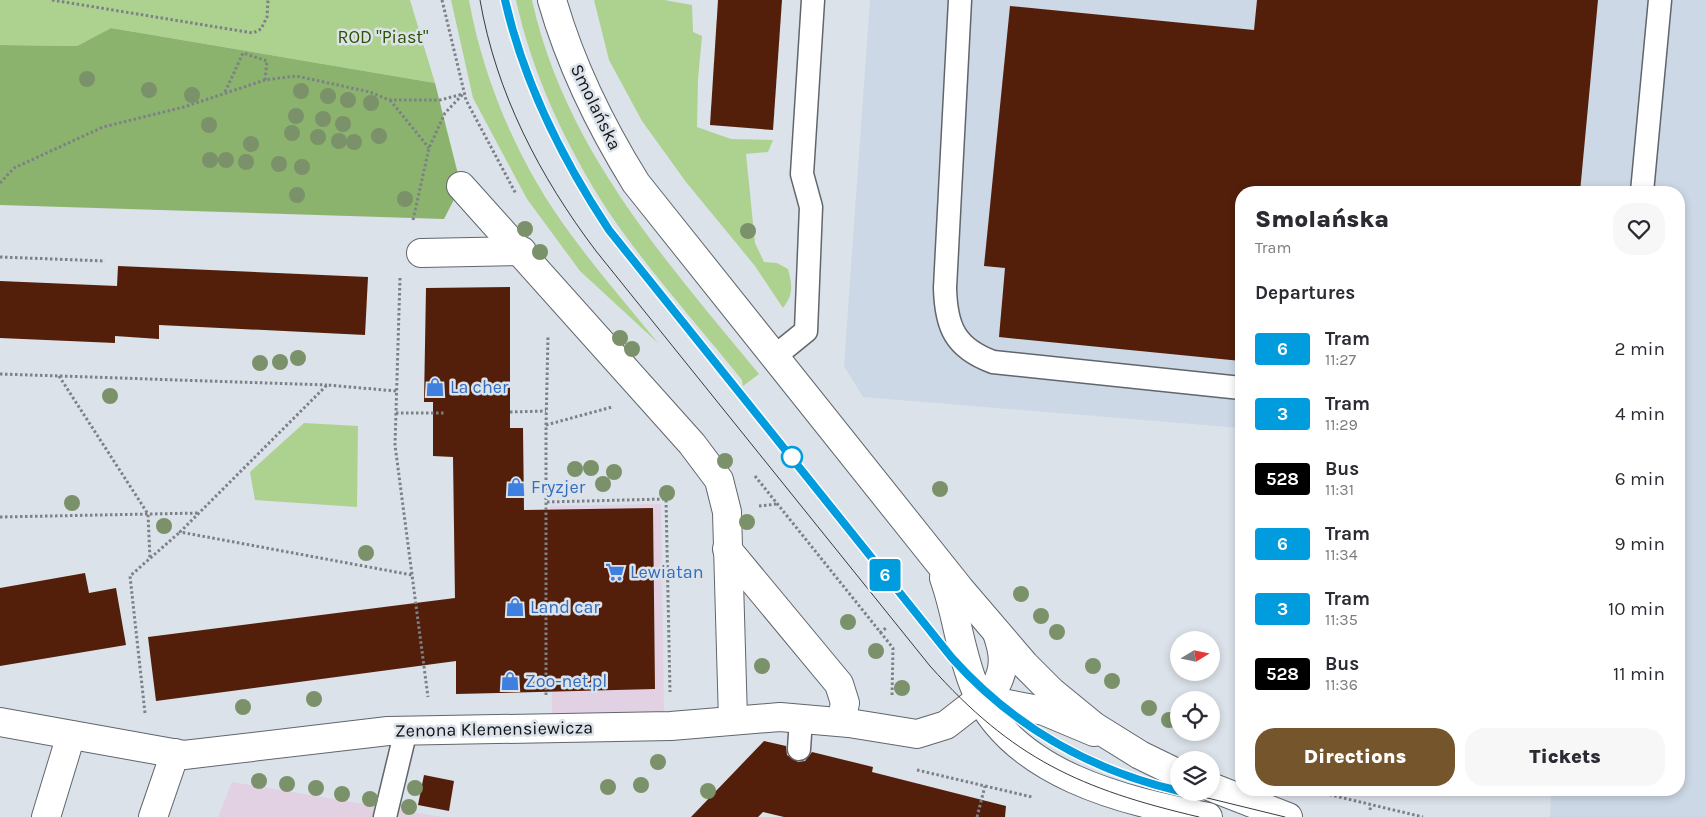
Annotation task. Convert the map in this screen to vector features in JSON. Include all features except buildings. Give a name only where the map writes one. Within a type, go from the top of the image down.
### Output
[{"type":"street","name":"Smolańska","points":[[552,0],[564,39],[586,93],[632,176],[656,211],[936,558],[1025,665],[1057,696],[1095,727],[1140,755]]},
{"type":"street","points":[[461,186],[522,251],[648,397],[698,450],[719,480],[727,512],[733,720]]},
{"type":"street","points":[[421,252],[522,251]]},
{"type":"street","points":[[727,549],[839,684],[844,703],[841,722]]},
{"type":"street","points":[[936,558],[952,602],[968,666],[981,699],[1004,728],[1021,745],[1059,771],[1112,794],[1151,806],[1208,817]]},
{"type":"street","name":"Zenona Klemensiewicza","points":[[0,722],[184,755],[419,730],[671,726],[733,720],[801,719],[841,722],[907,734],[923,733],[946,725],[995,687],[1002,671],[1003,657],[997,633]]},
{"type":"street","points":[[981,699],[1034,708],[1059,716],[1170,770]]},
{"type":"street","points":[[46,817],[71,735]]},
{"type":"street","points":[[153,817],[175,753]]},
{"type":"street","points":[[1220,791],[1285,816]]},
{"type":"lane","points":[[774,357],[806,331],[811,208],[802,174],[812,0]]},
{"type":"lane","points":[[960,0],[945,288],[948,322],[961,344],[981,358],[993,362],[1235,387]]},
{"type":"lane","points":[[1643,186],[1660,0]]},
{"type":"lane","points":[[800,749],[801,719]]},
{"type":"lane","points":[[385,817],[419,730]]},
{"type":"path","points":[[52,0],[253,32],[261,29],[268,17],[268,0]]},
{"type":"path","points":[[442,0],[463,94],[474,119],[519,198]]},
{"type":"path","points":[[225,92],[243,53],[267,61],[265,80]]},
{"type":"path","points":[[0,183],[14,168],[103,127],[184,107],[265,80],[296,76],[370,92],[389,100],[440,100],[463,94]]},
{"type":"path","points":[[412,221],[429,148],[445,113],[463,94]]},
{"type":"path","points":[[389,100],[429,148]]},
{"type":"path","points":[[0,257],[105,261]]},
{"type":"path","points":[[400,276],[395,445],[412,574],[419,730]]},
{"type":"path","points":[[546,689],[546,411],[549,283]]},
{"type":"path","points":[[0,374],[327,385],[396,391]]},
{"type":"path","points":[[58,376],[148,514],[150,559]]},
{"type":"path","points":[[145,715],[130,576],[180,532],[327,385]]},
{"type":"path","points":[[546,425],[648,397]]},
{"type":"path","points":[[510,412],[546,411]]},
{"type":"path","points":[[396,413],[445,413]]},
{"type":"path","points":[[754,475],[893,648],[892,702]]},
{"type":"path","points":[[547,502],[666,500],[671,726]]},
{"type":"path","points":[[0,517],[199,513]]},
{"type":"path","points":[[180,532],[412,574]]},
{"type":"path","points":[[880,633],[887,627]]},
{"type":"path","points":[[913,769],[1040,799]]},
{"type":"path","points":[[977,817],[985,786]]},
{"type":"path","points":[[1336,796],[1423,817]]},
{"type":"path","points":[[1370,810],[1371,804]]},
{"type":"shaded area","points":[[870,0],[1706,0],[1706,817],[1550,817],[1551,796],[1685,796],[1685,186],[1235,186],[1235,428],[863,397],[844,366]]},
{"type":"shaded area","points":[[661,504],[664,714],[552,713],[550,506]]},
{"type":"shaded area","points":[[232,782],[442,817],[218,817]]},
{"type":"green space","name":"ROD \"Piast\"","points":[[0,0],[410,0],[435,83],[111,28],[77,46],[0,45]]},
{"type":"green space","points":[[451,0],[469,0],[484,63],[495,94],[507,124],[536,182],[582,250],[658,343],[580,271],[527,199],[473,98]]},
{"type":"green space","points":[[516,0],[532,0],[547,54],[568,105],[594,154],[623,200],[655,245],[759,374],[743,386],[742,380],[623,233],[593,187],[565,136],[541,83]]},
{"type":"green space","points":[[594,0],[664,0],[692,5],[693,32],[702,36],[698,79],[697,127],[731,139],[773,140],[768,152],[746,154],[755,243],[764,262],[777,263],[788,269],[791,285],[790,294],[783,308],[755,266],[686,182],[642,121],[609,60]]},
{"type":"green space","points":[[111,28],[435,83],[461,186],[444,219],[0,205],[0,45],[77,46]]},
{"type":"green space","points":[[304,423],[358,426],[357,507],[255,500],[250,472]]},
{"type":"tram line","points":[[480,0],[487,34],[509,101],[523,133],[556,194],[596,251],[930,666],[990,725],[1020,747],[1051,766],[1118,795],[1199,817]]},
{"type":"tram line","points":[[505,0],[523,61],[546,120],[576,176],[609,230],[952,658],[1001,705],[1055,743],[1114,771],[1170,789]]},
{"type":"tram line","name":"6","points":[[505,0],[521,58],[550,130],[577,181],[609,230],[633,263],[760,417],[952,658],[973,681],[1008,712],[1056,745],[1108,770],[1145,783],[1170,789]]},
{"type":"tram line","points":[[1220,801],[1285,817]]},
{"type":"place","name":"La cher","points":[[435,387]]},
{"type":"place","name":"Fryzjer","points":[[516,487]]},
{"type":"place","name":"Lewiatan","points":[[615,572]]},
{"type":"place","name":"Land car","points":[[515,607]]},
{"type":"place","name":"Zoo-net.pl","points":[[510,681]]}]
